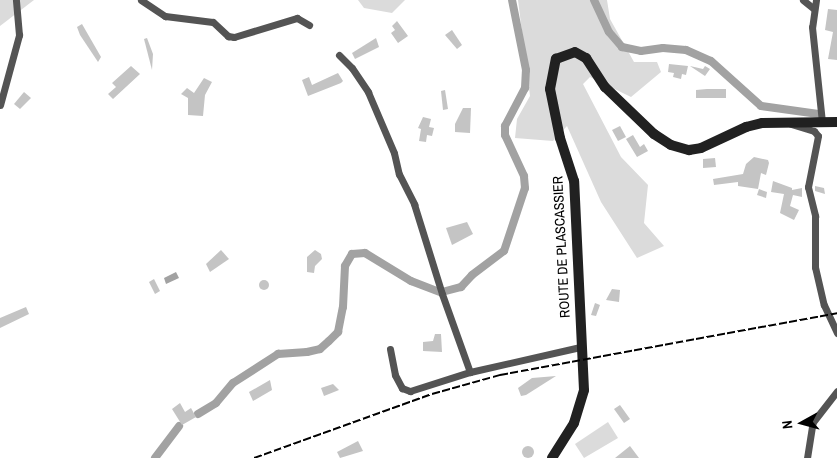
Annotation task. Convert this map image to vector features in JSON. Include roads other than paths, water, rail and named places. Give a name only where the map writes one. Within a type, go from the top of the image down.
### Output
[{"type":"street","points":[[0,105],[20,35],[16,0]]},
{"type":"street","points":[[141,0],[165,16],[212,22],[228,36],[234,38],[297,18],[309,25]]},
{"type":"street","points":[[803,0],[814,9]]},
{"type":"street","points":[[816,0],[814,9],[814,51],[822,122]]},
{"type":"street","name":"ROUTE DE PLASCASSIER","points":[[552,458],[574,424],[582,400],[574,181],[560,138],[550,89],[556,59],[575,52],[586,58],[605,87],[654,134],[671,145],[689,150],[701,148],[746,127],[788,121],[837,122]]},
{"type":"street","points":[[339,55],[352,68],[368,92],[394,153],[399,174],[414,204],[442,294],[470,372]]},
{"type":"street","points":[[788,121],[793,127],[814,130],[818,136],[808,187],[815,216],[815,267],[824,305],[837,333]]},
{"type":"street","points":[[390,349],[395,375],[402,388],[410,391],[470,372],[580,347]]},
{"type":"street","points":[[807,458],[813,422],[834,401],[837,391]]},
{"type":"waterway","points":[[442,292],[461,287],[472,275],[504,251],[525,188],[524,176],[505,135],[505,126],[525,88],[526,70],[512,0]]},
{"type":"waterway","points":[[594,0],[609,32],[622,47],[641,51],[663,48],[686,50],[711,61],[761,106],[818,114]]},
{"type":"waterway","points":[[198,414],[216,403],[233,383],[278,354],[320,349],[338,332],[343,307],[345,266],[352,254],[365,253],[411,281],[440,292]]},
{"type":"waterway","points":[[155,458],[179,426]]},
{"type":"railway","points":[[254,458],[432,394],[500,375],[837,313]]}]
